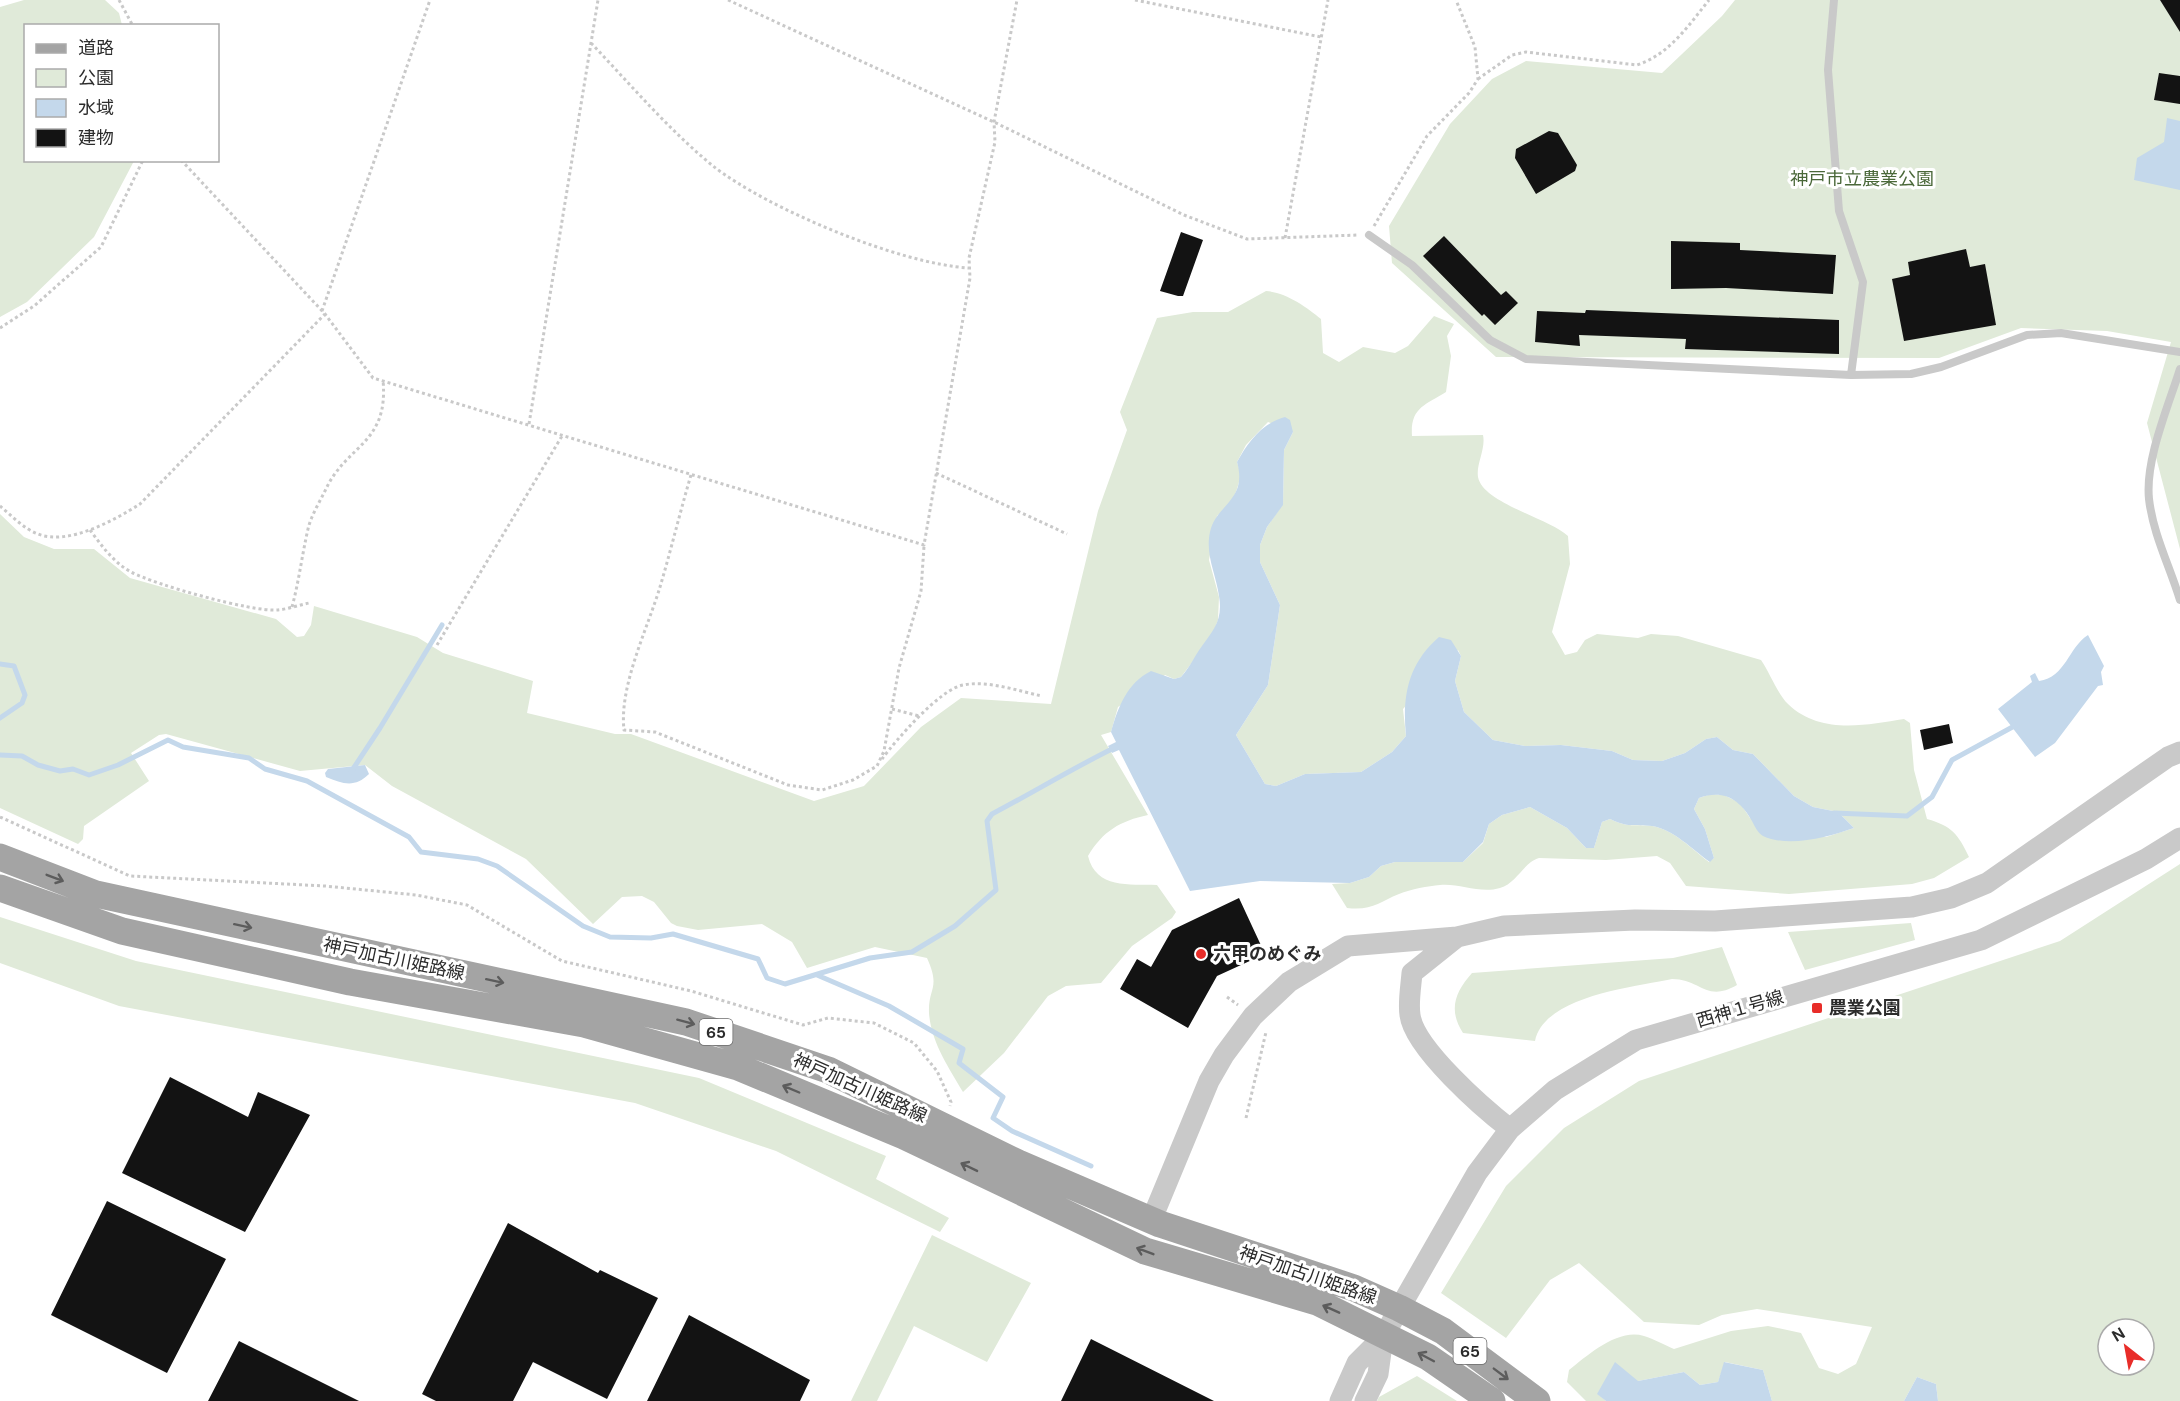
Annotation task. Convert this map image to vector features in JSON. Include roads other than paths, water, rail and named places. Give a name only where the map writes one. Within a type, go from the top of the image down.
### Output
[{"type":"main road","name":"神戸加古川姫路線","points":[[0,857],[96,894],[686,1022],[828,1070],[945,1125],[1018,1163],[1151,1221],[1354,1288],[1399,1308],[1443,1331],[1537,1401]]},
{"type":"main road","name":"神戸加古川姫路線","points":[[0,888],[122,931],[350,982],[584,1024],[738,1067],[904,1136],[1145,1251],[1317,1302],[1428,1358],[1492,1401]]},
{"type":"street","points":[[1151,1221],[1209,1081],[1224,1055],[1253,1016],[1289,982],[1348,946],[1457,938],[1504,926],[1635,920],[1715,921],[1912,907],[1951,898],[1987,883],[2168,757],[2180,752]]},
{"type":"street","name":"西神１号線","points":[[1383,1336],[1477,1173],[1510,1129],[1556,1090],[1636,1040],[1981,940],[2146,859],[2180,838]]},
{"type":"street","points":[[1412,973],[1457,938]]},
{"type":"street","points":[[1389,943],[1401,954],[1412,973],[1410,1016],[1429,1052],[1479,1106],[1510,1129]]},
{"type":"street","points":[[1340,1401],[1357,1363],[1383,1336]]},
{"type":"street","points":[[1365,1401],[1378,1374],[1383,1336]]},
{"type":"lane","points":[[1834,0],[1828,70],[1839,211],[1863,282],[1851,375]]},
{"type":"lane","points":[[1369,235],[1412,265],[1490,340],[1526,359],[1851,375],[1911,374],[1941,367],[2027,334],[2061,333],[2180,352]]},
{"type":"lane","points":[[2180,369],[2152,461],[2149,498],[2157,532],[2180,600]]},
{"type":"water","points":[[2167,118],[2180,121],[2180,190],[2134,180],[2137,158],[2164,142]]},
{"type":"water","points":[[1285,417],[1290,420],[1293,432],[1284,450],[1283,505],[1267,527],[1260,545],[1260,562],[1280,605],[1268,685],[1236,735],[1265,784],[1276,786],[1305,774],[1361,772],[1392,752],[1406,736],[1405,707],[1409,682],[1420,658],[1439,637],[1451,640],[1461,656],[1455,681],[1464,712],[1493,740],[1525,746],[1561,745],[1612,751],[1633,760],[1662,761],[1685,753],[1706,739],[1717,737],[1733,750],[1753,754],[1794,796],[1813,807],[1838,812],[1854,828],[1808,840],[1773,839],[1763,836],[1742,807],[1730,798],[1716,795],[1699,798],[1694,809],[1705,829],[1714,858],[1710,862],[1668,831],[1652,826],[1626,825],[1610,819],[1602,822],[1594,848],[1586,848],[1567,828],[1530,807],[1502,815],[1489,824],[1483,842],[1463,862],[1395,862],[1381,866],[1369,877],[1350,883],[1260,881],[1190,891],[1119,750],[1112,753],[1108,746],[1116,742],[1111,732],[1120,705],[1136,682],[1151,671],[1174,679],[1181,677],[1214,629],[1219,618],[1220,604],[1209,549],[1213,523],[1235,494],[1239,475],[1237,462],[1246,447],[1256,434],[1269,424]]},
{"type":"water","points":[[2088,635],[2104,666],[2101,672],[2103,685],[2098,686],[2055,743],[2035,757],[1998,709],[2032,682],[2030,676],[2035,673],[2039,681],[2055,674]]},
{"type":"water","points":[[365,765],[369,774],[354,783],[343,783],[326,777],[325,773],[328,769]]},
{"type":"water","points":[[1615,1362],[1638,1381],[1684,1372],[1700,1385],[1718,1382],[1724,1362],[1763,1370],[1772,1401],[1606,1401],[1597,1394]]},
{"type":"water","points":[[1917,1377],[1936,1384],[1938,1401],[1904,1401]]},
{"type":"waterway","points":[[351,772],[442,625]]},
{"type":"waterway","points":[[0,664],[14,666],[25,695],[22,703],[0,718]]},
{"type":"waterway","points":[[1834,813],[1907,816],[1932,797],[1952,760],[2018,724]]},
{"type":"waterway","points":[[0,755],[22,756],[38,765],[60,771],[73,769],[89,775],[118,765],[168,740],[183,747],[249,758],[265,769],[307,781],[409,837],[421,852],[478,859],[497,866],[583,926],[610,937],[651,938],[673,934],[758,959],[767,978],[785,984],[870,958],[912,952],[955,926],[996,890],[987,821],[992,814],[1116,747]]},
{"type":"waterway","points":[[817,975],[889,1006],[963,1049],[959,1063],[1003,1097],[993,1118],[1012,1131],[1091,1166]]},
{"type":"place","name":"六甲のめぐみ","points":[[1201,954]]},
{"type":"place","name":"農業公園","points":[[1817,1008]]},
{"type":"park label","name":"神戸市立農業公園","points":[[1862,179]]}]
